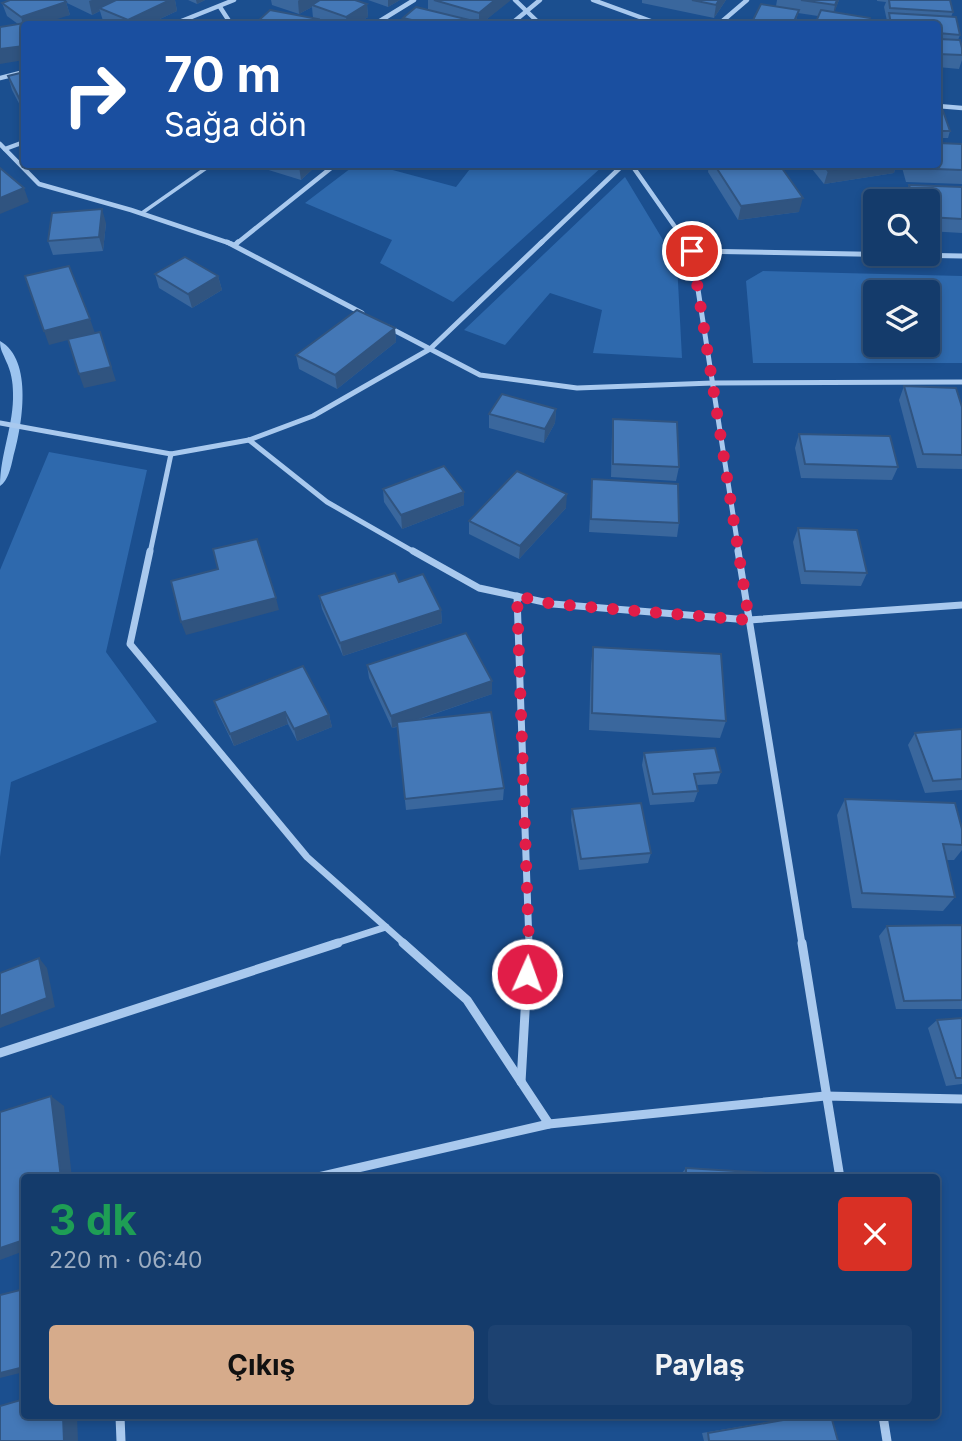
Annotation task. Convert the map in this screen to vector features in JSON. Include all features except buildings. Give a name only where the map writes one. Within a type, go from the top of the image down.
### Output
[{"type":"street","points":[[182,21],[234,0]]},
{"type":"street","points":[[380,21],[414,0]]},
{"type":"street","points":[[515,0],[537,21]]},
{"type":"street","points":[[515,21],[540,0]]},
{"type":"street","points":[[593,0],[651,21]]},
{"type":"street","points":[[722,21],[747,0]]},
{"type":"street","points":[[220,7],[229,21]]},
{"type":"street","points":[[0,78],[21,73]]},
{"type":"street","points":[[941,106],[962,108]]},
{"type":"street","points":[[2,147],[21,143]]},
{"type":"street","points":[[2,147],[21,166]]},
{"type":"street","points":[[23,168],[39,184],[142,213],[235,246],[370,317]]},
{"type":"street","points":[[235,246],[331,168]]},
{"type":"street","points":[[0,423],[171,454],[249,440],[313,416],[430,349],[620,168]]},
{"type":"street","points":[[634,168],[692,251],[839,1174]]},
{"type":"street","points":[[692,251],[962,256]]},
{"type":"street","points":[[382,324],[480,375],[577,388],[713,383],[962,382]]},
{"type":"street","points":[[249,440],[327,502],[479,588],[553,604],[749,620],[962,605]]},
{"type":"street","points":[[171,454],[130,643],[307,856],[467,1000],[549,1124]]},
{"type":"street","points":[[517,596],[529,947],[521,1082]]},
{"type":"street","points":[[0,1053],[386,927]]},
{"type":"street","points":[[331,1174],[549,1124],[825,1096],[962,1099]]},
{"type":"street","points":[[120,1419],[121,1441]]},
{"type":"street","points":[[883,1419],[887,1441]]},
{"type":"lane","points":[[142,213],[206,168]]},
{"type":"shaded area","points":[[351,168],[385,168],[456,187],[471,168],[601,168],[453,302],[380,263],[392,240],[305,203]]},
{"type":"shaded area","points":[[625,177],[677,263],[682,358],[593,353],[602,310],[550,293],[505,345],[464,330]]},
{"type":"shaded area","points":[[763,271],[962,276],[962,363],[753,363],[746,281]]},
{"type":"shaded area","points":[[49,452],[147,470],[106,652],[157,722],[11,782],[0,857],[0,570]]},
{"type":"waterway","points":[[0,344],[10,358],[16,374],[18,392],[15,431],[0,482]]},
{"type":"route","points":[[527,974],[529,947],[517,596],[553,604],[749,620],[692,251]]}]
